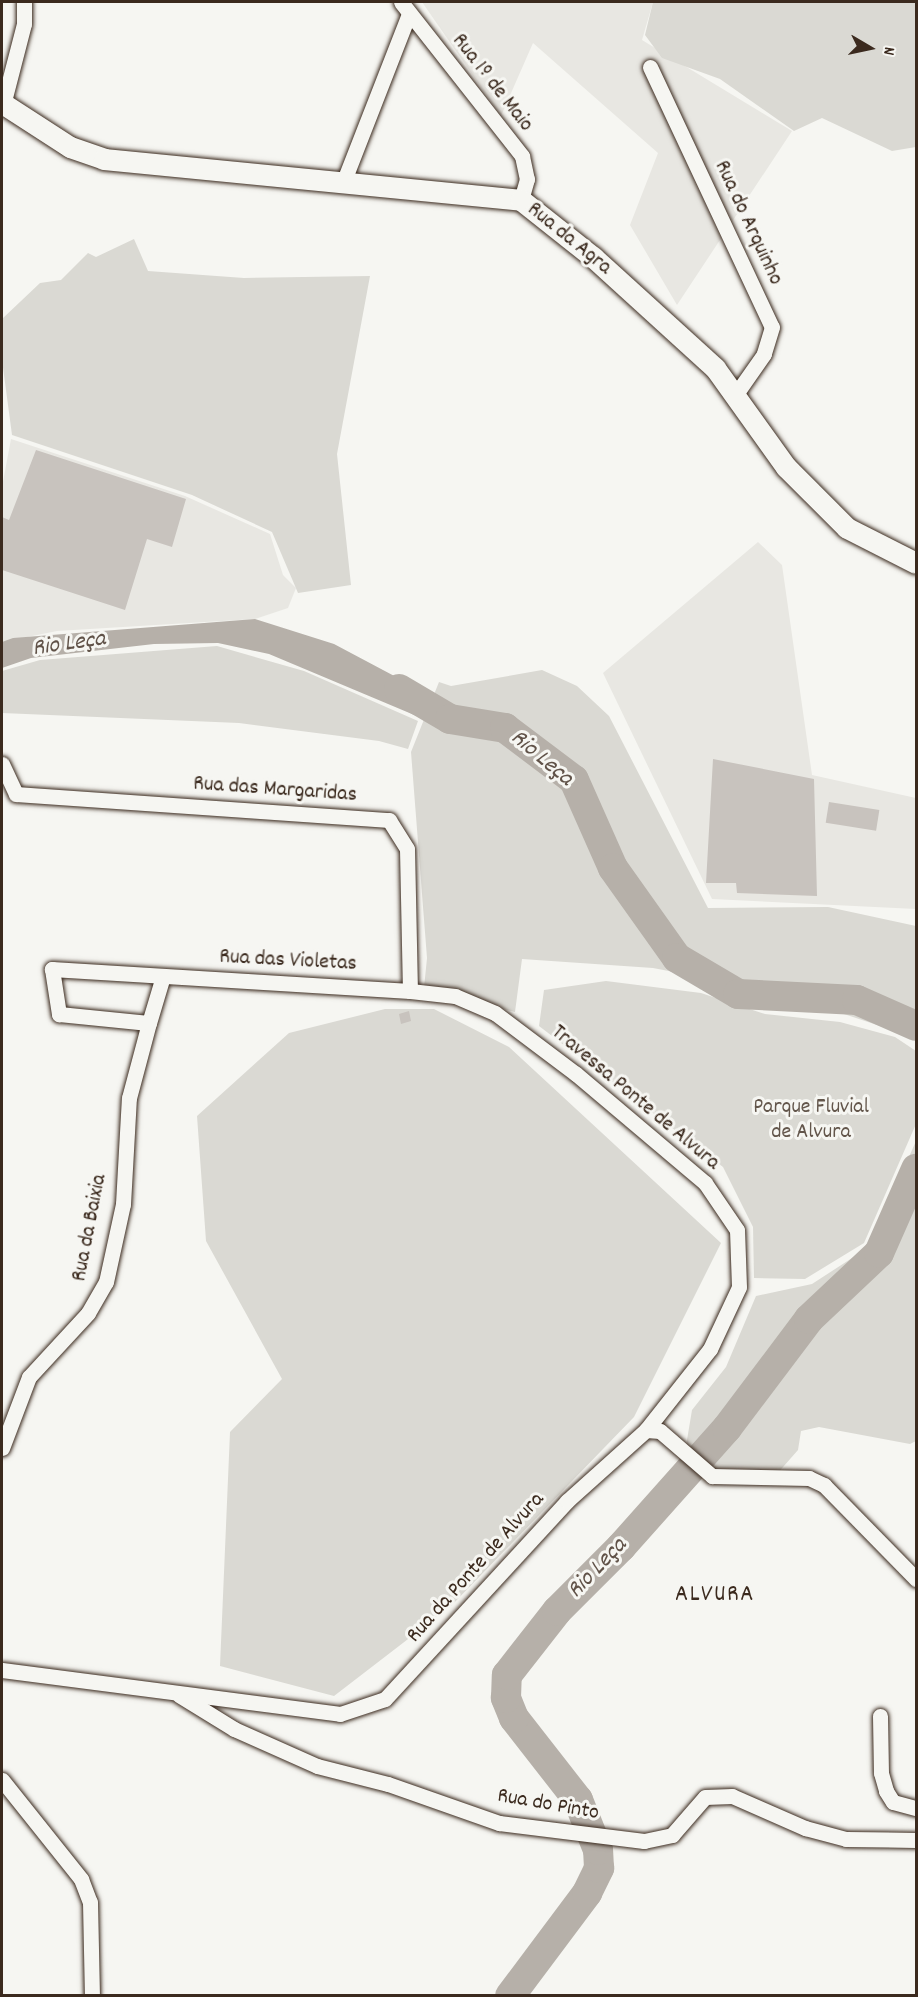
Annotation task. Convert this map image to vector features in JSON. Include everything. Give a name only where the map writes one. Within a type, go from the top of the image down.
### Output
[{"type":"main road","name":"Rua da Agra","points":[[2,104],[70,147],[104,159],[156,168],[521,200],[593,257],[716,368],[786,467],[847,528],[916,563]]},
{"type":"street","points":[[2,104],[24,24],[24,2]]},
{"type":"street","points":[[344,183],[405,8]]},
{"type":"street","name":"Rua 1º de Maio","points":[[405,8],[522,156],[527,179],[521,200]]},
{"type":"street","name":"Rua do Arquinho","points":[[650,67],[772,327],[764,354],[736,394]]},
{"type":"street","name":"Rua das Margaridas","points":[[2,764],[16,794],[389,820],[406,849],[410,991]]},
{"type":"street","name":"Rua das Violetas","points":[[148,1023],[59,1014],[52,969],[410,991]]},
{"type":"street","name":"Rua da Baixia","points":[[2,1448],[29,1377],[88,1313],[106,1282],[123,1204],[129,1098],[148,1023],[163,976]]},
{"type":"street","name":"Travessa Ponte de Alvura","points":[[410,991],[456,996],[495,1013],[685,1165],[727,1209],[741,1250],[739,1287],[710,1349],[646,1430]]},
{"type":"street","points":[[646,1430],[660,1431],[712,1476],[809,1478],[824,1485],[916,1579]]},
{"type":"street","name":"Rua da Ponte de Alvura","points":[[2,1670],[171,1690],[340,1714],[385,1699],[567,1501],[646,1430]]},
{"type":"street","name":"Rua do Pinto","points":[[171,1690],[234,1729],[317,1766],[388,1784],[499,1823],[644,1841],[672,1835],[705,1797],[732,1796],[804,1828],[846,1839],[916,1840]]},
{"type":"street","points":[[880,1716],[880,1773],[886,1791],[893,1802],[916,1808]]},
{"type":"street","points":[[2,1780],[81,1879],[90,1902],[93,1995]]},
{"type":"shaded area","points":[[422,2],[653,2],[642,40],[792,131],[677,305],[630,225],[658,153],[533,43],[501,116]]},
{"type":"shaded area","points":[[11,439],[185,496],[270,534],[283,575],[296,588],[288,608],[255,619],[57,631],[2,642],[2,487]]},
{"type":"shaded area","points":[[758,542],[782,565],[812,775],[916,798],[916,909],[712,899],[603,673]]},
{"type":"green space","points":[[653,2],[916,2],[916,147],[892,151],[822,118],[794,131],[720,79],[662,58],[645,35]]},
{"type":"green space","points":[[134,239],[148,271],[244,278],[370,276],[337,454],[351,585],[298,593],[272,532],[192,495],[12,435],[2,360],[2,319],[40,283],[61,280],[88,253],[96,257]]},
{"type":"green space","points":[[217,646],[304,671],[418,721],[408,749],[379,741],[239,723],[2,713],[2,671],[40,660]]},
{"type":"green space","points":[[542,670],[577,686],[609,716],[708,908],[828,907],[916,926],[916,1038],[844,1014],[728,996],[684,974],[653,968],[522,959],[515,1012],[424,988],[427,958],[411,752],[439,682],[451,686]]},
{"type":"green space","name":"Parque Fluvial de Alvura","points":[[606,981],[701,993],[765,1014],[840,1022],[895,1037],[916,1051],[916,1124],[864,1243],[805,1279],[754,1278],[753,1227],[723,1167],[539,1026],[544,990]]},
{"type":"green space","points":[[385,1009],[434,1009],[509,1047],[721,1243],[634,1417],[451,1606],[334,1696],[220,1666],[230,1432],[282,1379],[206,1241],[197,1116],[289,1033]]},
{"type":"green space","points":[[916,1141],[916,1441],[910,1444],[819,1427],[801,1431],[798,1450],[776,1475],[714,1473],[686,1446],[692,1410],[726,1367],[756,1296],[812,1284],[869,1247]]},
{"type":"water","points":[[255,619],[334,644],[447,704],[419,717],[269,654],[218,643],[154,644],[31,658],[2,668],[2,642],[13,638]]},
{"type":"building","points":[[36,450],[186,499],[172,547],[147,539],[125,610],[2,570],[2,517],[9,520]]},
{"type":"building","points":[[713,759],[814,779],[817,896],[737,893],[736,883],[706,883]]},
{"type":"building","points":[[829,802],[879,810],[876,831],[826,823]]},
{"type":"building","points":[[409,1011],[411,1021],[401,1024],[399,1014]]},
{"type":"waterway","name":"Rio Leça","points":[[399,689],[450,719],[505,728],[574,780],[613,868],[677,958],[738,994],[857,1000],[916,1026]]},
{"type":"waterway","name":"Rio Leça","points":[[510,1996],[587,1893],[599,1868],[598,1850],[578,1800],[514,1718],[506,1698],[507,1675],[557,1611],[621,1547],[727,1428],[809,1319],[879,1253],[916,1169]]},
{"type":"district","name":"ALVURA","points":[[715,1596]]}]
